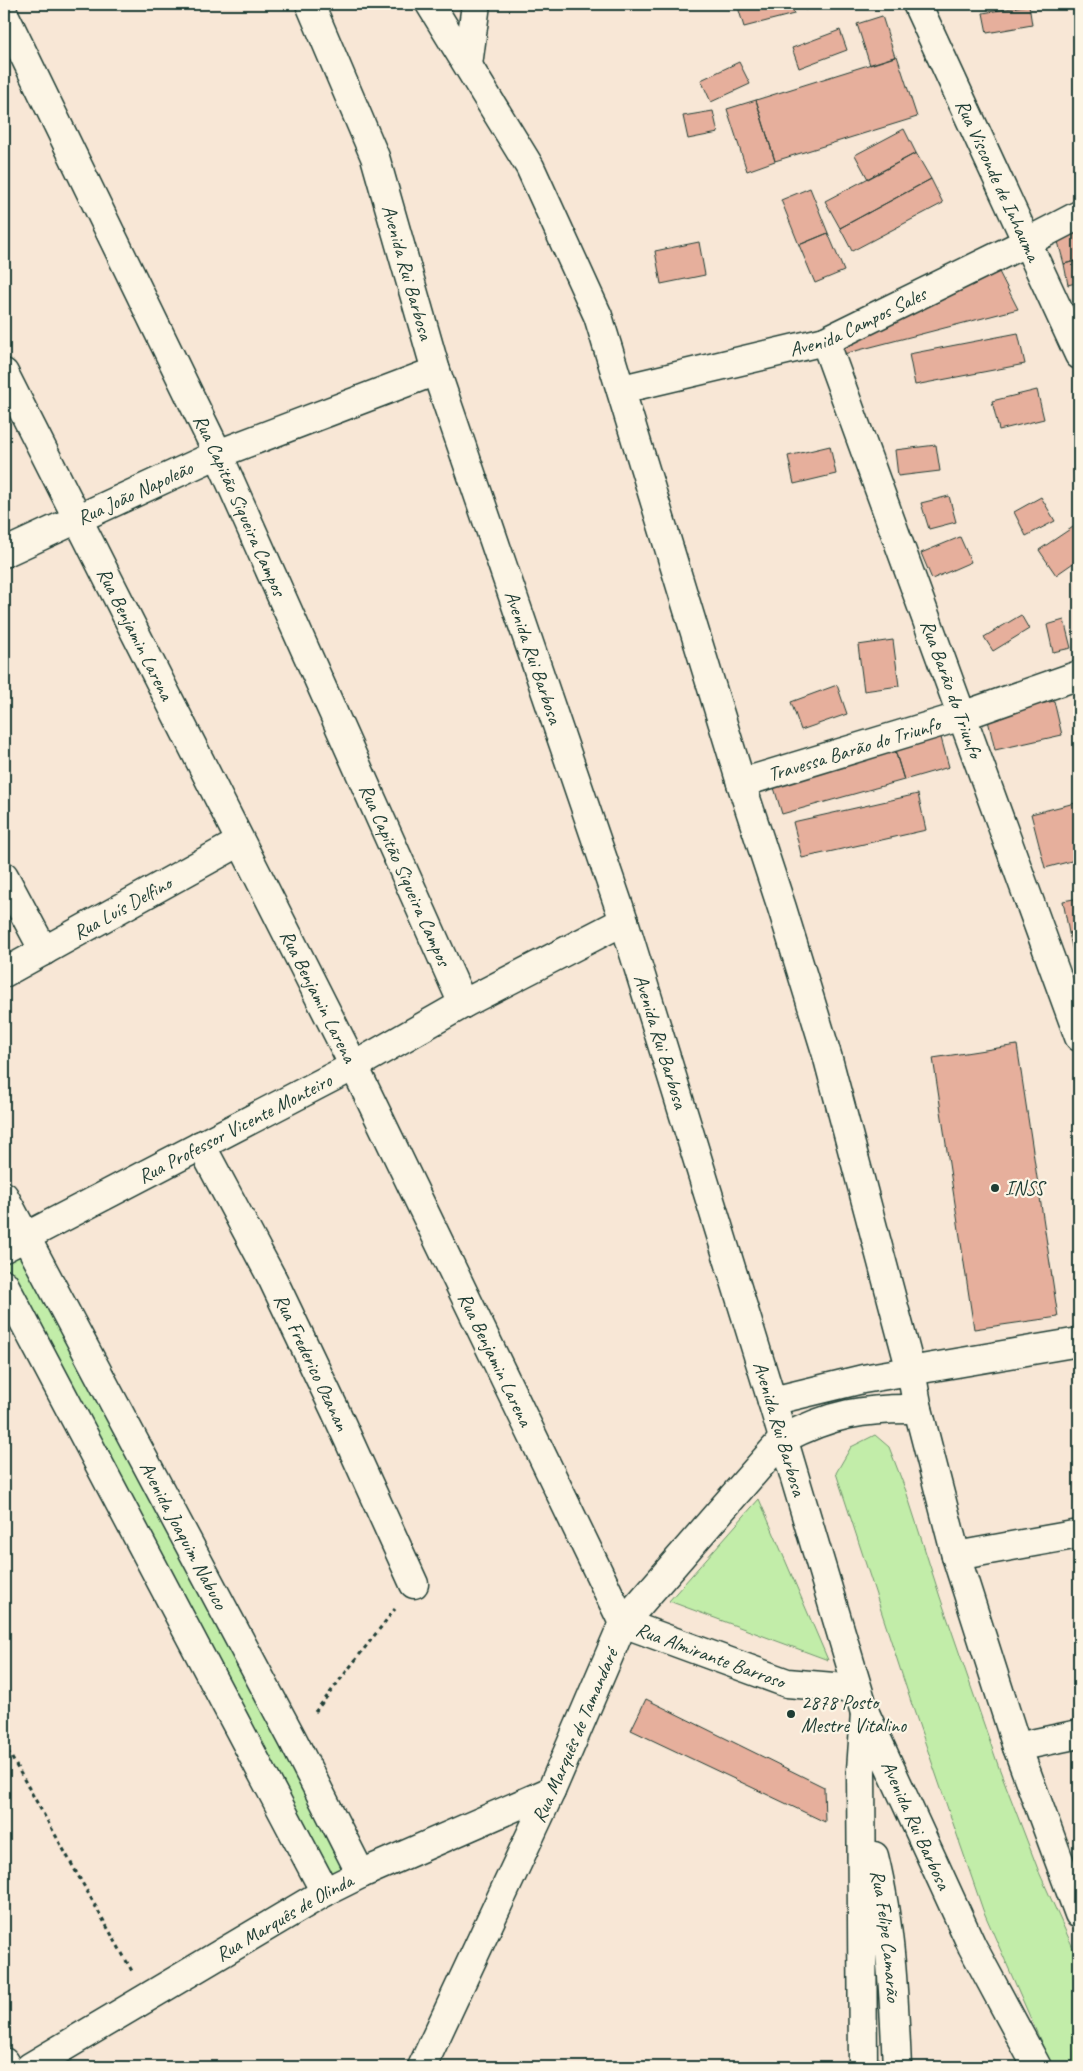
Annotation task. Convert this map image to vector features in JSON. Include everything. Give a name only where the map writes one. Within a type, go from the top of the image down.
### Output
[{"type":"street","name":"Avenida Rui Barbosa","points":[[310,4],[375,157],[436,372],[624,921],[772,1401],[861,1701],[972,1946],[1037,2067]]},
{"type":"street","points":[[430,4],[530,167],[598,316],[622,389],[740,783],[782,908],[827,1055],[911,1371],[918,1409],[956,1556],[1017,1747],[1079,1914]]},
{"type":"street","points":[[468,65],[476,4]]},
{"type":"street","name":"Rua Visconde de Inhauma","points":[[917,4],[1079,355]]},
{"type":"street","name":"Rua Capitão Siqueira Campos","points":[[4,14],[218,454],[463,1004]]},
{"type":"street","name":"Avenida Campos Sales","points":[[622,389],[825,341],[1079,215]]},
{"type":"street","name":"Rua Barão do Triunfo","points":[[825,341],[1079,1037]]},
{"type":"street","name":"Rua Benjamin Larena","points":[[4,372],[354,1066],[624,1623]]},
{"type":"street","name":"Rua João Napoleão","points":[[4,553],[79,520],[218,454],[436,372]]},
{"type":"street","name":"Travessa Barão do Triunfo","points":[[740,783],[962,716],[1079,675]]},
{"type":"street","name":"Rua Luís Delfino","points":[[4,973],[240,842]]},
{"type":"street","points":[[4,876],[44,951]]},
{"type":"street","name":"Rua Professor Vicente Monteiro","points":[[15,1243],[354,1066],[463,1004],[624,921]]},
{"type":"street","name":"Rua Frederico Ozanan","points":[[201,1145],[273,1280],[335,1410],[414,1584]]},
{"type":"street","name":"Avenida Joaquim Nabuco","points":[[4,1196],[15,1243],[293,1740],[361,1874]]},
{"type":"street","name":"Avenida Joaquim Nabuco","points":[[4,1284],[325,1892]]},
{"type":"street","points":[[772,1401],[863,1379],[1079,1342]]},
{"type":"street","points":[[783,1439],[831,1417],[870,1410],[918,1409]]},
{"type":"street","name":"Rua Marquês de Tamandaré","points":[[422,2067],[551,1791],[624,1623],[783,1439]]},
{"type":"street","points":[[956,1556],[1079,1534]]},
{"type":"street","name":"Rua Almirante Barroso","points":[[624,1623],[787,1683],[861,1701]]},
{"type":"street","name":"Rua Felipe Camarão","points":[[861,1701],[863,2067]]},
{"type":"street","points":[[1017,1747],[1079,1734]]},
{"type":"street","name":"Rua Marquês de Olinda","points":[[30,2067],[325,1892],[361,1874],[551,1791]]},
{"type":"street","name":"Rua Felipe Camarão","points":[[861,1806],[875,1860],[886,1918],[893,1972],[897,2067]]},
{"type":"street","points":[[4,2062],[7,2067]]},
{"type":"path","points":[[293,1740],[414,1584]]},
{"type":"path","points":[[4,1744],[147,1997]]},
{"type":"green space","points":[[24,1245],[351,1871],[327,1884],[4,1273],[4,1253]]},
{"type":"green space","points":[[875,1435],[889,1447],[906,1491],[940,1597],[998,1765],[1039,1872],[1079,1961],[1079,2067],[1052,2067],[983,1910],[911,1702],[836,1473],[851,1447]]},
{"type":"green space","points":[[759,1499],[828,1660],[669,1601]]},
{"type":"building","points":[[737,4],[791,4],[794,14],[744,27]]},
{"type":"building","points":[[803,4],[822,4],[805,10]]},
{"type":"building","points":[[1029,5],[1032,25],[987,33],[983,13]]},
{"type":"building","points":[[882,16],[895,57],[870,65],[857,24]]},
{"type":"building","points":[[840,30],[847,50],[799,68],[792,48]]},
{"type":"building","points":[[897,56],[917,117],[775,161],[756,100]]},
{"type":"building","points":[[739,62],[750,84],[711,102],[701,80]]},
{"type":"building","points":[[756,100],[775,161],[747,171],[727,109]]},
{"type":"building","points":[[713,111],[718,133],[688,139],[683,116]]},
{"type":"building","points":[[904,129],[916,153],[868,179],[855,155]]},
{"type":"building","points":[[916,153],[931,179],[840,228],[825,201]]},
{"type":"building","points":[[931,179],[943,203],[852,251],[840,228]]},
{"type":"building","points":[[810,188],[828,233],[799,245],[781,200]]},
{"type":"building","points":[[1079,229],[1079,260],[1064,264],[1056,234]]},
{"type":"building","points":[[828,233],[844,271],[815,283],[799,245]]},
{"type":"building","points":[[699,242],[705,275],[661,284],[655,251]]},
{"type":"building","points":[[1079,260],[1079,282],[1068,285],[1064,264]]},
{"type":"building","points":[[995,264],[1018,309],[832,357],[835,340]]},
{"type":"building","points":[[1018,333],[1025,364],[915,385],[909,354]]},
{"type":"building","points":[[1037,390],[1044,419],[999,430],[992,401]]},
{"type":"building","points":[[936,445],[940,471],[898,476],[895,450]]},
{"type":"building","points":[[830,446],[836,474],[794,484],[788,456]]},
{"type":"building","points":[[949,496],[956,522],[929,529],[921,503]]},
{"type":"building","points":[[1041,497],[1055,521],[1026,536],[1014,512]]},
{"type":"building","points":[[1079,523],[1079,559],[1056,575],[1039,550]]},
{"type":"building","points":[[960,537],[971,562],[932,579],[921,553]]},
{"type":"building","points":[[1021,615],[1029,629],[993,651],[984,637]]},
{"type":"building","points":[[1064,620],[1071,648],[1053,652],[1047,625]]},
{"type":"building","points":[[893,640],[899,686],[864,691],[858,645]]},
{"type":"building","points":[[837,685],[847,714],[801,730],[791,702]]},
{"type":"building","points":[[1054,701],[1062,735],[995,750],[987,716]]},
{"type":"building","points":[[940,734],[949,767],[904,780],[894,747]]},
{"type":"building","points":[[894,747],[904,780],[782,814],[772,781]]},
{"type":"building","points":[[918,794],[926,830],[802,858],[793,822]]},
{"type":"building","points":[[1079,802],[1079,859],[1045,868],[1031,814]]},
{"type":"building","points":[[1079,898],[1079,931],[1069,933],[1063,901]]},
{"type":"building","points":[[1079,931],[1079,960],[1075,961],[1069,933]]},
{"type":"building","points":[[1079,966],[1079,991],[1076,967]]},
{"type":"building","name":"INSS","points":[[1017,1045],[1058,1317],[974,1329],[933,1058]]},
{"type":"building","points":[[646,1699],[824,1787],[825,1822],[631,1730]]},
{"type":"place","name":"INSS","points":[[995,1188]]},
{"type":"place","name":"2878 Posto Mestre Vitalino","points":[[791,1714]]}]
